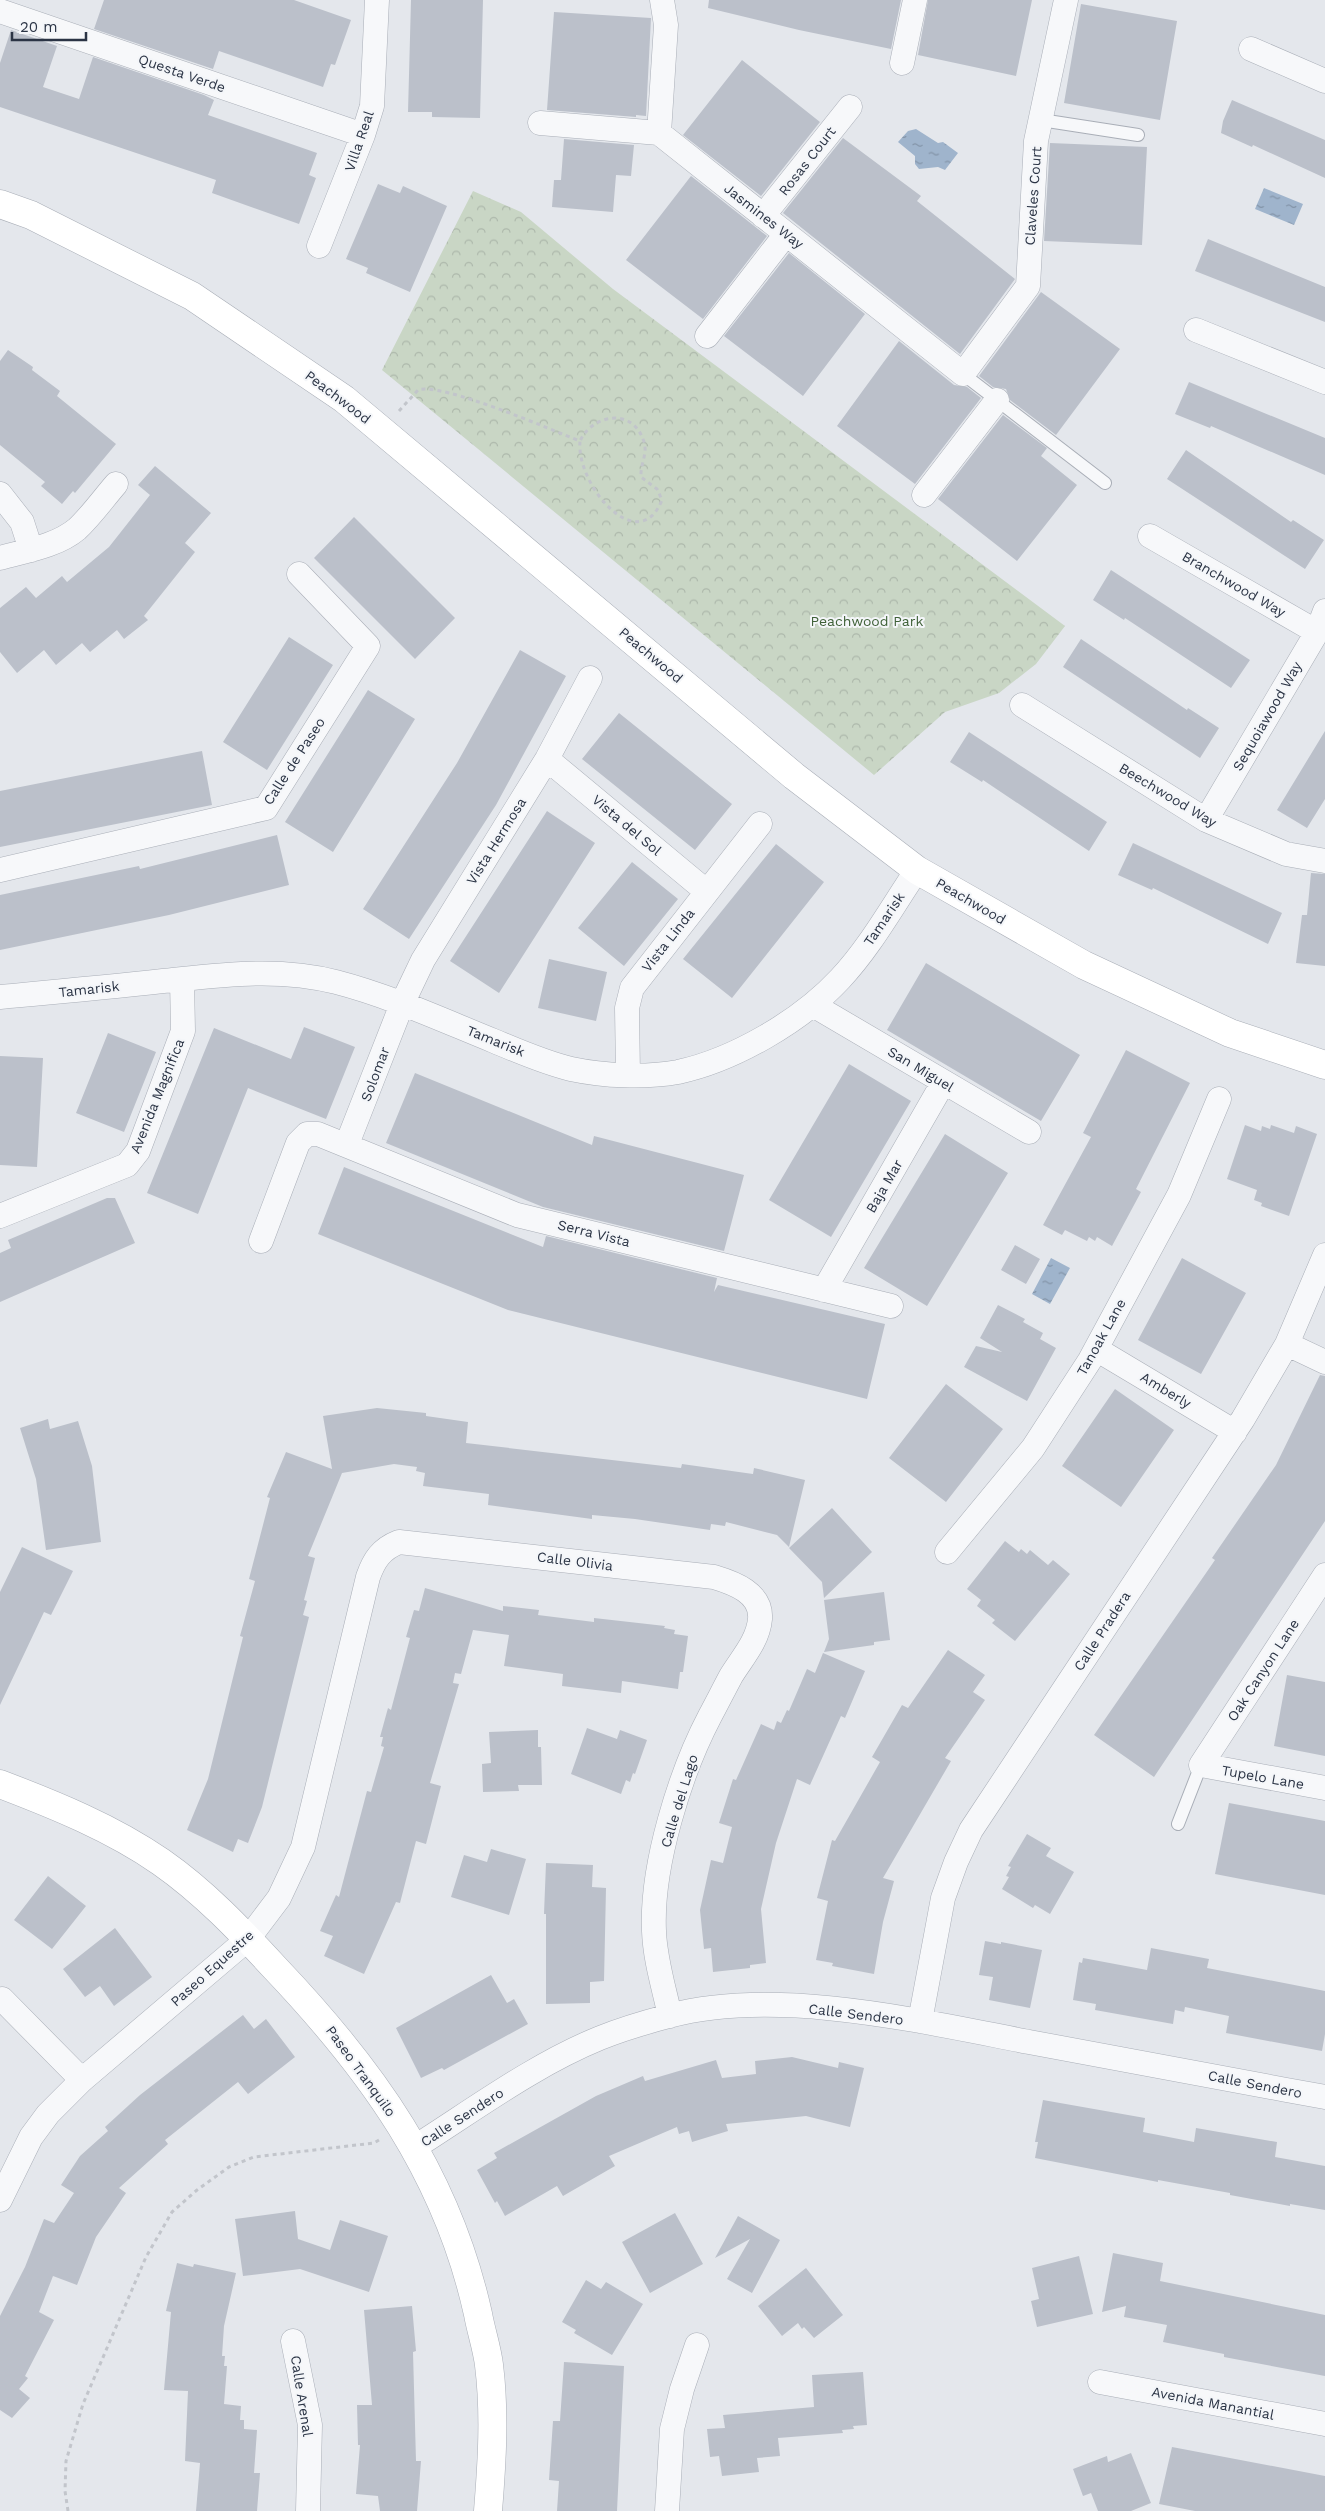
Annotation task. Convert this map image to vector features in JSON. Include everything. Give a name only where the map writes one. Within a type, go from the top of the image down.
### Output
[{"type":"street","name":"Villa Real","points":[[319,246],[364,135],[372,106],[377,0]]},
{"type":"street","points":[[540,122],[659,133],[666,24],[662,0]]},
{"type":"street","points":[[902,63],[915,0]]},
{"type":"street","name":"Claveles Court","points":[[963,374],[1028,286],[1036,141],[1066,0]]},
{"type":"street","name":"Questa Verde","points":[[0,11],[364,135]]},
{"type":"street","points":[[1251,49],[1325,81]]},
{"type":"street","name":"Rosas Court","points":[[763,216],[850,107]]},
{"type":"street","name":"Jasmines Way","points":[[659,133],[963,374]]},
{"type":"street","name":"Peachwood","points":[[0,204],[32,215],[192,296],[344,399],[794,776],[917,870],[1084,965],[1230,1032],[1325,1065]]},
{"type":"street","points":[[707,336],[786,234]]},
{"type":"street","points":[[1196,330],[1325,382]]},
{"type":"street","points":[[924,495],[997,400]]},
{"type":"street","points":[[0,558],[31,550],[63,538],[76,530],[116,484]]},
{"type":"street","points":[[0,494],[22,522],[31,550]]},
{"type":"street","name":"Branchwood Way","points":[[1150,536],[1321,622]]},
{"type":"street","name":"Calle de Paseo","points":[[0,870],[266,808],[368,646],[299,574]]},
{"type":"street","name":"Sequoiawood Way","points":[[1206,820],[1321,622]]},
{"type":"street","name":"Vista Hermosa","points":[[402,1004],[423,960],[547,759],[590,678]]},
{"type":"street","name":"Beechwood Way","points":[[1022,705],[1206,820],[1286,854],[1325,861]]},
{"type":"street","name":"Vista del Sol","points":[[547,759],[706,891]]},
{"type":"street","name":"Vista Linda","points":[[628,1075],[627,1008],[632,988],[760,824]]},
{"type":"street","name":"Tamarisk","points":[[0,998],[269,972],[335,982],[402,1004],[570,1069],[628,1075],[677,1072],[714,1060],[777,1030],[813,1005],[841,978],[865,948],[917,870]]},
{"type":"street","name":"Avenida Magnifica","points":[[0,1216],[128,1165],[138,1151],[183,1031],[182,979]]},
{"type":"street","name":"Solomar","points":[[347,1144],[402,1004]]},
{"type":"street","name":"San Miguel","points":[[813,1005],[1029,1132]]},
{"type":"street","name":"Baja Mar","points":[[824,1290],[943,1083]]},
{"type":"street","name":"Tanoak Lane","points":[[948,1552],[1033,1448],[1096,1349],[1179,1195],[1219,1099]]},
{"type":"street","name":"Serra Vista","points":[[261,1241],[298,1143],[307,1134],[318,1134],[347,1144],[517,1214],[891,1306]]},
{"type":"street","name":"Calle Pradera","points":[[920,2021],[943,1898],[956,1862],[971,1830],[1235,1432],[1287,1344],[1325,1255]]},
{"type":"street","points":[[1287,1344],[1325,1362]]},
{"type":"street","name":"Amberly","points":[[1096,1349],[1235,1432]]},
{"type":"street","name":"Calle Olivia","points":[[388,1546],[398,1542],[412,1542],[714,1577],[744,1589],[756,1601]]},
{"type":"street","name":"Paseo Equestre","points":[[0,2200],[32,2137],[48,2114],[82,2080],[248,1939],[279,1898],[303,1847],[368,1577],[374,1560],[388,1546]]},
{"type":"street","name":"Oak Canyon Lane","points":[[1201,1766],[1325,1575]]},
{"type":"street","name":"Calle del Lago","points":[[670,2016],[656,1955],[654,1929],[659,1872],[669,1824],[689,1762],[702,1731],[731,1677],[754,1640],[760,1618],[756,1601]]},
{"type":"street","name":"Tupelo Lane","points":[[1201,1766],[1325,1788]]},
{"type":"street","name":"Paseo Tranquilo","points":[[0,1784],[59,1807],[133,1844],[162,1863],[205,1896],[320,2016],[377,2089],[415,2147],[446,2210],[470,2278],[489,2363],[493,2425],[488,2511]]},
{"type":"street","points":[[2,1999],[82,2080]]},
{"type":"street","name":"Calle Sendero","points":[[415,2147],[537,2069],[600,2037],[670,2016],[716,2008],[765,2004],[843,2011],[920,2021],[1325,2097]]},
{"type":"street","name":"Calle Arenal","points":[[293,2341],[310,2425],[308,2511]]},
{"type":"street","points":[[667,2511],[672,2429],[682,2389],[697,2346]]},
{"type":"street","name":"Avenida Manantial","points":[[1100,2382],[1325,2424]]},
{"type":"lane","points":[[1041,120],[1138,134]]},
{"type":"lane","points":[[963,374],[1105,483]]},
{"type":"lane","points":[[1178,1824],[1201,1766]]},
{"type":"path","points":[[382,430],[415,393],[429,388],[455,394],[580,441]]},
{"type":"path","points":[[602,419],[623,419],[636,428],[643,439],[646,453],[641,477],[657,489],[662,500],[658,511],[650,518],[639,521],[626,519],[606,506],[595,493],[583,470],[580,441],[585,431],[602,419]]},
{"type":"path","points":[[68,2511],[65,2491],[66,2461],[84,2404],[146,2257],[172,2212],[197,2190],[229,2167],[254,2157],[374,2143],[400,2125]]},
{"type":"green space","name":"Peachwood Park","points":[[473,191],[521,212],[613,289],[1065,626],[1036,664],[999,693],[945,712],[874,775],[382,370]]},
{"type":"water","points":[[916,129],[938,143],[943,142],[958,153],[945,170],[938,167],[919,169],[915,164],[915,156],[898,142],[908,131]]},
{"type":"water","points":[[1264,188],[1303,204],[1294,225],[1255,209]]},
{"type":"water","points":[[1051,1258],[1070,1268],[1050,1304],[1032,1294]]},
{"type":"building","points":[[104,0],[294,0],[351,20],[335,65],[331,64],[323,87],[219,51],[213,69],[94,29]]},
{"type":"building","points":[[411,0],[483,0],[480,118],[432,117],[432,112],[408,112]]},
{"type":"building","points":[[709,0],[901,0],[891,49],[799,30],[708,8]]},
{"type":"building","points":[[928,0],[1032,0],[1016,76],[918,55]]},
{"type":"building","points":[[1081,4],[1177,21],[1160,120],[1064,103]]},
{"type":"building","points":[[554,12],[651,18],[646,116],[636,115],[636,117],[547,110]]},
{"type":"building","points":[[11,30],[57,46],[43,87],[79,99],[93,57],[204,95],[214,100],[208,115],[317,153],[309,175],[316,178],[299,224],[212,193],[216,180],[0,107],[0,63]]},
{"type":"building","points":[[742,60],[820,122],[761,196],[683,135]]},
{"type":"building","points":[[1232,100],[1325,140],[1325,178],[1253,145],[1252,147],[1221,133],[1223,121]]},
{"type":"building","points":[[843,138],[921,196],[917,201],[1015,279],[960,354],[783,213]]},
{"type":"building","points":[[564,139],[634,145],[631,176],[616,175],[613,212],[552,207],[554,180],[561,180]]},
{"type":"building","points":[[1050,143],[1147,147],[1142,245],[1044,241]]},
{"type":"building","points":[[691,176],[767,236],[703,319],[626,260]]},
{"type":"building","points":[[378,184],[400,193],[403,186],[447,206],[410,292],[366,273],[368,268],[346,259]]},
{"type":"building","points":[[1208,239],[1325,287],[1325,322],[1195,271]]},
{"type":"building","points":[[789,253],[865,314],[803,396],[724,336]]},
{"type":"building","points":[[1041,292],[1120,349],[1056,435],[1010,400],[1006,389],[993,387],[979,376]]},
{"type":"building","points":[[899,341],[954,385],[967,387],[981,398],[915,484],[837,426]]},
{"type":"building","points":[[8,350],[33,367],[32,370],[60,391],[57,396],[116,444],[75,493],[73,491],[62,504],[41,486],[45,482],[0,445],[0,361]]},
{"type":"building","points":[[1189,382],[1325,438],[1325,475],[1211,426],[1210,428],[1175,414]]},
{"type":"building","points":[[1003,415],[1047,448],[1041,456],[1077,485],[1017,561],[938,499]]},
{"type":"building","points":[[1186,450],[1291,522],[1293,520],[1324,540],[1305,569],[1167,479]]},
{"type":"building","points":[[155,466],[211,513],[185,543],[195,552],[144,616],[148,620],[124,639],[117,630],[90,652],[82,643],[56,665],[44,650],[17,673],[0,652],[0,608],[26,587],[36,598],[62,576],[67,582],[109,547],[150,495],[138,485]]},
{"type":"building","points":[[354,517],[455,618],[415,659],[314,558]]},
{"type":"building","points":[[1111,570],[1250,660],[1231,688],[1125,618],[1124,620],[1093,600]]},
{"type":"building","points":[[289,637],[333,665],[267,770],[223,742]]},
{"type":"building","points":[[1081,639],[1187,710],[1188,708],[1219,728],[1200,758],[1063,667]]},
{"type":"building","points":[[520,650],[566,676],[496,805],[409,939],[363,909],[457,763]]},
{"type":"building","points":[[368,690],[415,719],[333,852],[285,822]]},
{"type":"building","points":[[619,713],[732,804],[695,850],[582,759]]},
{"type":"building","points":[[1325,731],[1325,799],[1307,828],[1277,810]]},
{"type":"building","points":[[969,732],[1107,822],[1089,851],[983,780],[982,782],[950,762]]},
{"type":"building","points":[[202,751],[212,805],[0,847],[0,791]]},
{"type":"building","points":[[547,811],[595,843],[499,993],[450,961]]},
{"type":"building","points":[[277,835],[289,885],[169,915],[0,950],[0,895],[139,866],[140,869]]},
{"type":"building","points":[[1133,843],[1282,913],[1268,944],[1153,888],[1152,890],[1118,875]]},
{"type":"building","points":[[776,844],[824,882],[732,998],[683,959]]},
{"type":"building","points":[[632,862],[678,899],[624,966],[578,928]]},
{"type":"building","points":[[1311,873],[1325,874],[1325,966],[1296,963],[1302,915],[1307,915]]},
{"type":"building","points":[[549,959],[607,972],[596,1021],[538,1008]]},
{"type":"building","points":[[926,963],[1080,1055],[1041,1121],[887,1030]]},
{"type":"building","points":[[304,1027],[355,1047],[326,1119],[248,1088],[198,1214],[147,1193],[214,1028],[291,1059]]},
{"type":"building","points":[[108,1033],[156,1052],[124,1132],[76,1113]]},
{"type":"building","points":[[1126,1050],[1190,1083],[1136,1189],[1141,1192],[1112,1246],[1097,1237],[1095,1241],[1089,1237],[1087,1241],[1065,1230],[1062,1235],[1043,1225],[1091,1137],[1083,1133]]},
{"type":"building","points":[[0,1056],[43,1058],[37,1167],[0,1165]]},
{"type":"building","points":[[849,1064],[911,1101],[831,1237],[769,1200]]},
{"type":"building","points":[[415,1073],[592,1145],[594,1136],[744,1175],[724,1251],[543,1207],[386,1143]]},
{"type":"building","points":[[1245,1125],[1261,1131],[1262,1126],[1270,1129],[1271,1125],[1294,1133],[1296,1126],[1317,1134],[1289,1216],[1261,1206],[1262,1203],[1254,1200],[1257,1190],[1227,1179]]},
{"type":"building","points":[[945,1134],[1008,1173],[927,1306],[864,1268]]},
{"type":"building","points":[[344,1167],[543,1247],[546,1236],[717,1278],[714,1292],[718,1285],[885,1324],[867,1399],[508,1310],[318,1234]]},
{"type":"building","points":[[107,1198],[115,1198],[135,1243],[0,1302],[0,1253],[11,1248],[8,1240]]},
{"type":"building","points":[[1015,1245],[1040,1259],[1026,1284],[1001,1270]]},
{"type":"building","points":[[1182,1258],[1246,1293],[1201,1374],[1138,1340]]},
{"type":"building","points":[[998,1305],[1025,1319],[1023,1322],[1043,1333],[1040,1339],[1056,1348],[1027,1401],[964,1367],[976,1346],[1002,1352],[980,1338]]},
{"type":"building","points":[[1320,1375],[1325,1376],[1325,1521],[1154,1777],[1094,1735],[1215,1560],[1212,1558],[1276,1465]]},
{"type":"building","points":[[946,1384],[1003,1429],[946,1502],[889,1458]]},
{"type":"building","points":[[1115,1389],[1174,1430],[1121,1507],[1062,1466]]},
{"type":"building","points":[[377,1408],[426,1413],[426,1416],[468,1422],[466,1443],[681,1468],[682,1464],[753,1474],[754,1468],[805,1480],[789,1547],[777,1535],[726,1522],[725,1526],[711,1524],[710,1530],[635,1519],[592,1515],[592,1519],[488,1505],[489,1494],[423,1486],[425,1473],[416,1471],[417,1467],[394,1464],[342,1473],[308,1556],[315,1558],[304,1600],[307,1601],[303,1615],[309,1617],[262,1807],[248,1843],[238,1839],[233,1852],[187,1830],[208,1779],[243,1637],[240,1636],[255,1581],[249,1579],[270,1498],[267,1497],[286,1452],[332,1469],[323,1416]]},
{"type":"building","points":[[48,1419],[50,1429],[78,1421],[92,1466],[101,1542],[46,1550],[36,1479],[20,1428]]},
{"type":"building","points":[[832,1508],[872,1552],[824,1598],[822,1582],[789,1548]]},
{"type":"building","points":[[1005,1541],[1019,1552],[1021,1549],[1027,1554],[1030,1550],[1048,1565],[1053,1560],[1070,1574],[1015,1641],[992,1623],[995,1620],[977,1606],[981,1600],[967,1589]]},
{"type":"building","points":[[22,1547],[73,1571],[51,1615],[44,1612],[0,1705],[0,1592]]},
{"type":"building","points":[[425,1588],[503,1611],[503,1606],[539,1610],[538,1615],[594,1622],[594,1618],[665,1626],[664,1628],[675,1630],[674,1634],[688,1636],[683,1672],[680,1672],[678,1689],[622,1681],[621,1693],[562,1686],[563,1674],[504,1666],[509,1635],[473,1630],[461,1674],[455,1673],[453,1683],[459,1684],[430,1783],[441,1786],[426,1844],[416,1841],[400,1903],[396,1902],[364,1974],[324,1956],[333,1936],[320,1931],[336,1895],[339,1897],[367,1791],[371,1792],[384,1747],[381,1746],[383,1737],[380,1737],[388,1708],[391,1710],[410,1638],[406,1637],[414,1610],[419,1611]]},
{"type":"building","points":[[884,1592],[890,1640],[874,1642],[874,1645],[824,1652],[829,1639],[824,1600]]},
{"type":"building","points":[[948,1650],[985,1675],[973,1692],[985,1700],[945,1758],[951,1761],[883,1878],[894,1881],[883,1922],[874,1974],[832,1966],[833,1963],[816,1960],[828,1901],[817,1898],[832,1840],[835,1841],[880,1762],[872,1757],[902,1705],[908,1708]]},
{"type":"building","points":[[823,1653],[865,1671],[845,1718],[841,1716],[810,1785],[797,1779],[776,1843],[761,1909],[766,1963],[750,1965],[750,1968],[713,1972],[711,1948],[704,1949],[700,1910],[711,1860],[723,1863],[732,1827],[719,1823],[733,1779],[736,1780],[761,1724],[774,1730],[777,1721],[781,1723],[787,1710],[789,1711],[807,1669],[815,1673]]},
{"type":"building","points":[[1287,1675],[1325,1682],[1325,1756],[1274,1746]]},
{"type":"building","points":[[587,1728],[617,1739],[620,1730],[647,1740],[635,1774],[633,1773],[630,1782],[626,1780],[621,1794],[571,1774]]},
{"type":"building","points":[[538,1730],[538,1747],[541,1747],[542,1785],[518,1785],[519,1791],[483,1792],[482,1764],[491,1763],[489,1732]]},
{"type":"building","points":[[1229,1803],[1325,1821],[1325,1895],[1215,1874]]},
{"type":"building","points":[[1027,1834],[1051,1848],[1046,1856],[1074,1872],[1050,1914],[1035,1905],[1033,1908],[1002,1889],[1009,1877],[1006,1876],[1011,1867],[1008,1866]]},
{"type":"building","points":[[491,1849],[526,1859],[509,1915],[451,1897],[464,1855],[487,1862]]},
{"type":"building","points":[[546,1863],[593,1865],[592,1887],[606,1888],[604,1981],[590,1982],[590,2003],[546,2004],[546,1914],[544,1914]]},
{"type":"building","points":[[48,1876],[86,1906],[52,1949],[14,1920]]},
{"type":"building","points":[[115,1928],[152,1977],[114,2006],[100,1986],[85,1997],[63,1969]]},
{"type":"building","points":[[985,1941],[1001,1944],[1001,1942],[1042,1950],[1030,2008],[989,2000],[993,1977],[979,1975]]},
{"type":"building","points":[[1151,1948],[1209,1959],[1207,1968],[1325,1991],[1325,2034],[1322,2051],[1226,2033],[1229,2016],[1185,2007],[1184,2012],[1175,2010],[1173,2024],[1095,2010],[1096,2004],[1073,2000],[1079,1962],[1082,1963],[1083,1958],[1147,1970]]},
{"type":"building","points":[[491,1975],[507,2003],[514,1999],[528,2024],[444,2070],[442,2068],[421,2078],[396,2028]]},
{"type":"building","points":[[243,2015],[254,2029],[266,2019],[295,2057],[248,2094],[238,2082],[165,2140],[168,2144],[119,2188],[126,2193],[96,2237],[77,2285],[53,2276],[39,2312],[54,2320],[25,2376],[28,2378],[19,2389],[30,2398],[12,2418],[0,2410],[0,2316],[25,2267],[44,2219],[54,2223],[74,2193],[61,2185],[80,2156],[108,2131],[105,2127],[140,2095]]},
{"type":"building","points":[[792,2057],[838,2068],[839,2062],[864,2068],[850,2127],[806,2116],[726,2124],[728,2131],[692,2142],[689,2131],[679,2134],[677,2127],[609,2156],[615,2166],[563,2196],[557,2186],[505,2216],[497,2201],[495,2203],[477,2170],[497,2158],[494,2153],[596,2096],[643,2076],[645,2081],[716,2060],[722,2078],[756,2074],[755,2061]]},
{"type":"building","points":[[1043,2100],[1145,2118],[1143,2132],[1194,2142],[1196,2128],[1277,2142],[1275,2157],[1325,2166],[1325,2210],[1290,2204],[1290,2206],[1230,2195],[1230,2193],[1158,2180],[1158,2182],[1035,2158],[1038,2142],[1035,2142]]},
{"type":"building","points":[[295,2211],[298,2239],[330,2250],[340,2220],[388,2236],[369,2292],[300,2269],[243,2276],[235,2219]]},
{"type":"building","points":[[675,2213],[703,2264],[650,2293],[622,2242]]},
{"type":"building","points":[[738,2216],[780,2240],[752,2293],[727,2279],[750,2239],[715,2258]]},
{"type":"building","points":[[1113,2253],[1163,2263],[1160,2281],[1325,2315],[1325,2376],[1224,2357],[1224,2354],[1163,2342],[1167,2325],[1124,2317],[1126,2306],[1102,2312]]},
{"type":"building","points":[[1079,2256],[1093,2314],[1037,2327],[1031,2301],[1039,2299],[1032,2268]]},
{"type":"building","points":[[177,2263],[193,2267],[194,2264],[236,2273],[224,2326],[222,2356],[225,2356],[224,2366],[227,2366],[224,2404],[241,2406],[240,2420],[244,2420],[244,2429],[257,2430],[254,2473],[260,2473],[257,2511],[196,2511],[200,2463],[185,2461],[188,2391],[164,2390],[171,2312],[166,2311]]},
{"type":"building","points":[[806,2268],[843,2315],[814,2338],[804,2327],[802,2329],[798,2323],[782,2336],[758,2306]]},
{"type":"building","points":[[586,2280],[601,2289],[606,2282],[643,2304],[612,2355],[574,2333],[576,2330],[562,2322]]},
{"type":"building","points":[[412,2306],[416,2351],[413,2352],[416,2461],[421,2461],[417,2511],[380,2511],[378,2496],[356,2494],[360,2445],[358,2445],[357,2405],[372,2405],[364,2310]]},
{"type":"building","points":[[564,2362],[624,2366],[617,2511],[557,2511],[559,2481],[549,2480],[553,2421],[560,2421]]},
{"type":"building","points":[[863,2372],[867,2425],[853,2426],[854,2429],[842,2430],[843,2433],[778,2438],[780,2456],[757,2458],[759,2472],[722,2476],[719,2456],[710,2457],[707,2429],[725,2428],[723,2415],[814,2407],[812,2375]]},
{"type":"building","points":[[1172,2447],[1325,2476],[1325,2511],[1195,2511],[1159,2504]]},
{"type":"building","points":[[1131,2453],[1151,2503],[1131,2511],[1098,2511],[1091,2493],[1083,2496],[1073,2469],[1107,2456],[1108,2462]]}]
